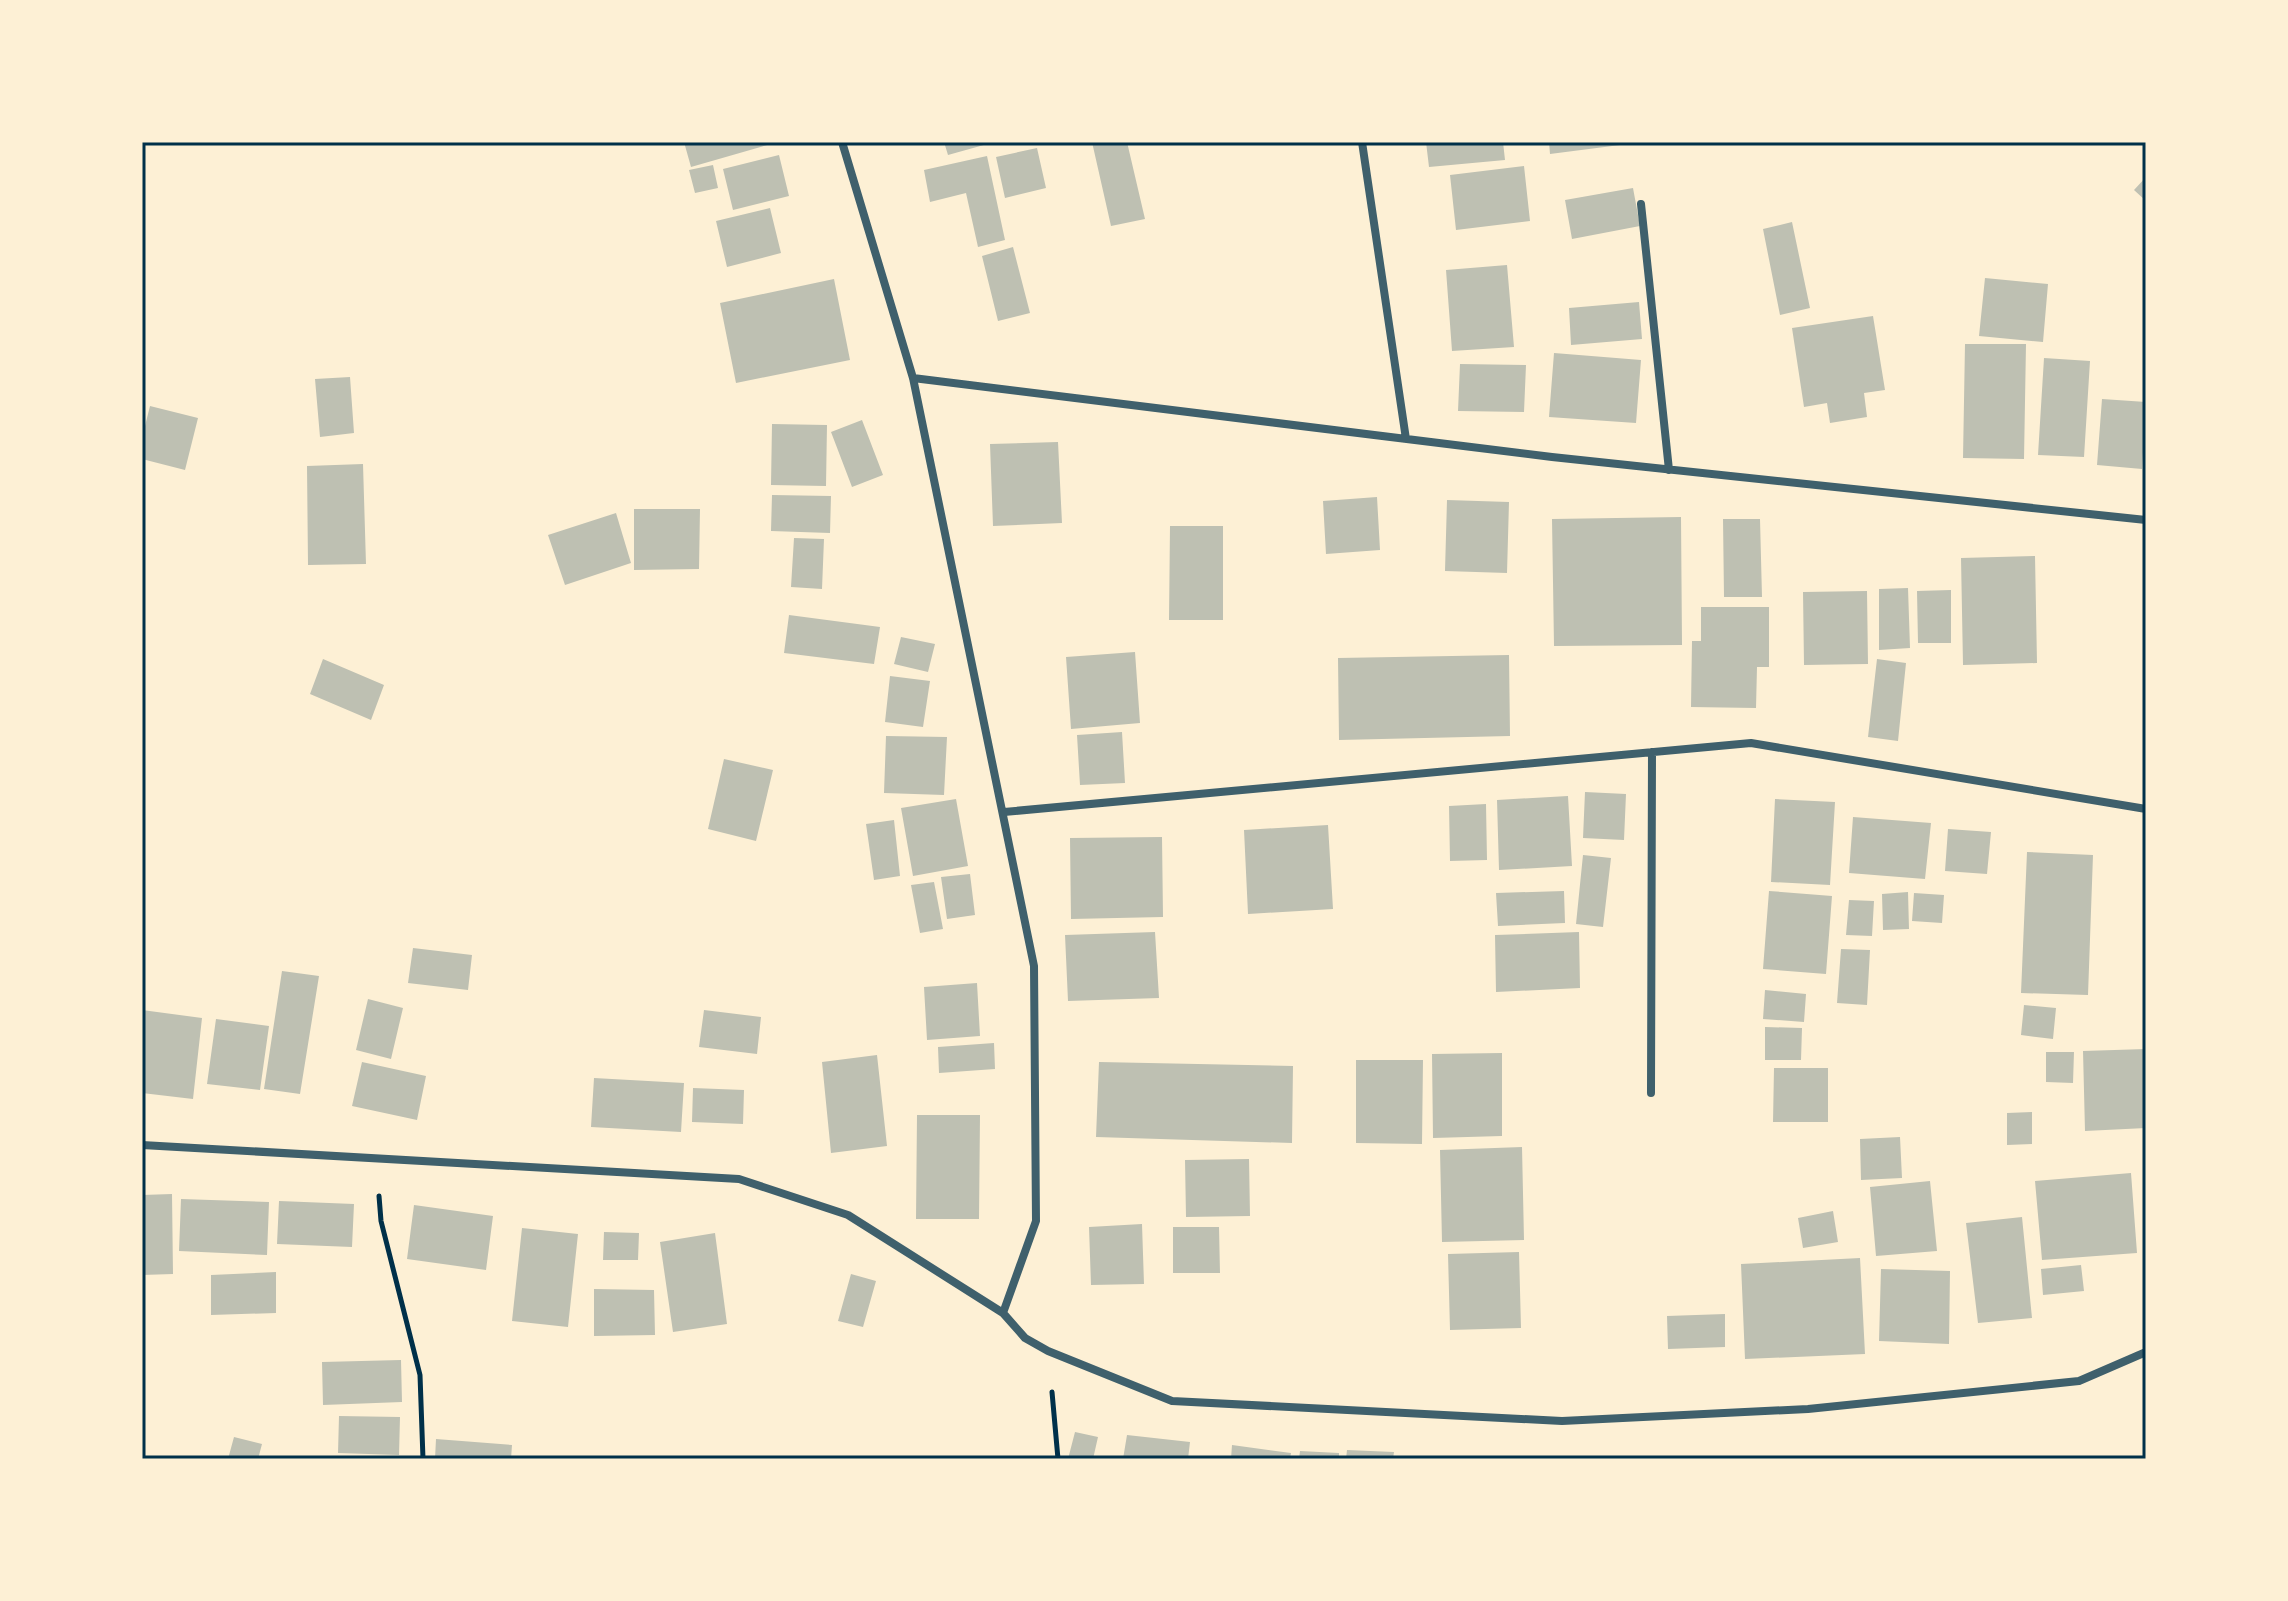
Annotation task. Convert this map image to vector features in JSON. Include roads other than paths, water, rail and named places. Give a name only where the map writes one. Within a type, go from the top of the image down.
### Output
[{"type":"street","points":[[842,142],[913,378],[1034,966],[1036,1221],[1003,1313]]},
{"type":"street","points":[[1362,142],[1406,439]]},
{"type":"street","points":[[1641,204],[1669,470]]},
{"type":"street","points":[[913,378],[1669,470],[2146,520]]},
{"type":"street","points":[[1004,812],[1751,743],[2146,809]]},
{"type":"street","points":[[1651,1093],[1652,752]]},
{"type":"street","points":[[142,1145],[739,1179],[848,1215],[1003,1313],[1025,1338],[1048,1351],[1172,1401],[1562,1421],[1808,1409],[2079,1381],[2146,1352]]}]
